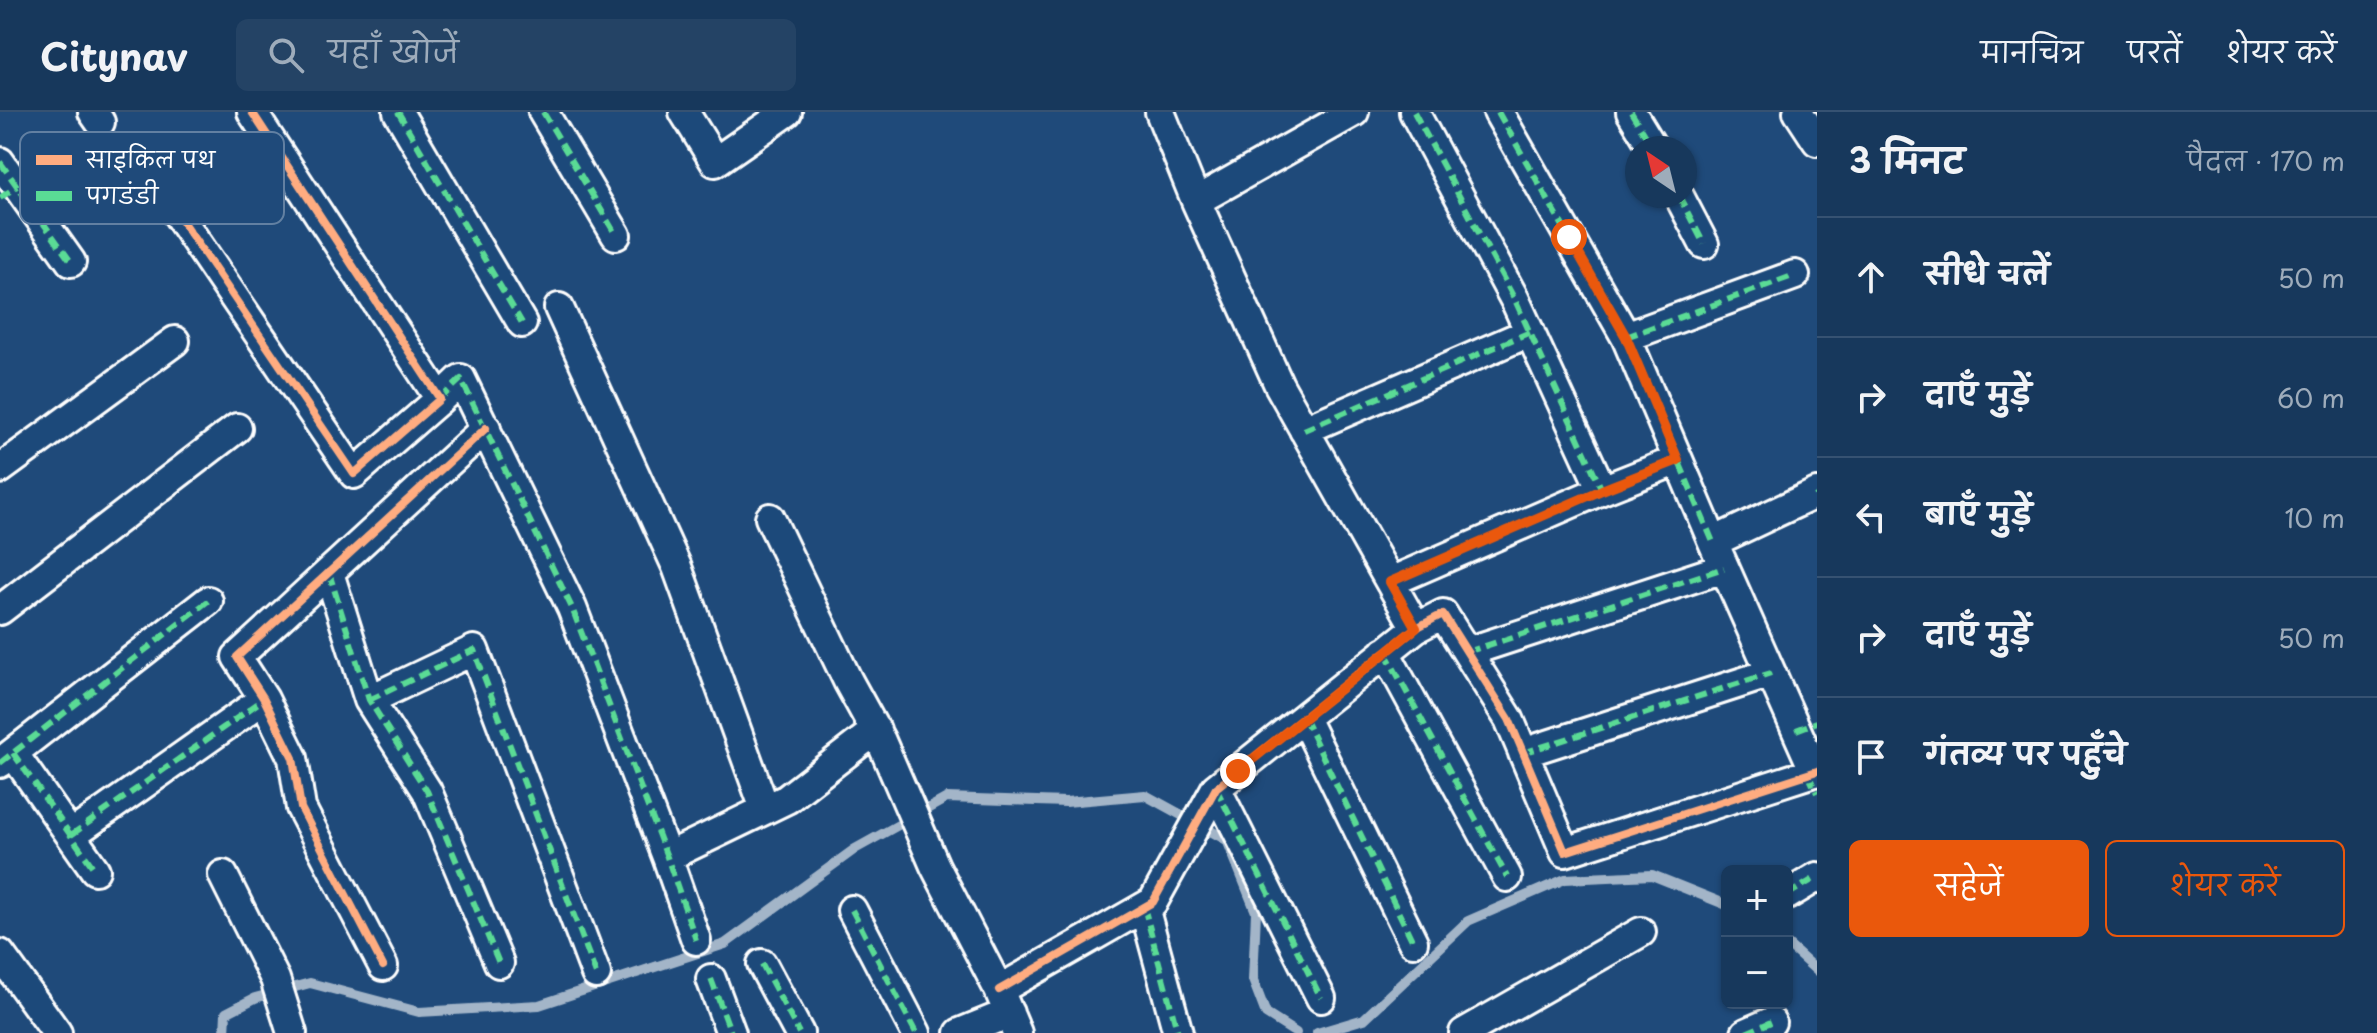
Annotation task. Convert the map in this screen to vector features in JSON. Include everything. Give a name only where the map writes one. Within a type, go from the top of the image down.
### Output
[{"type":"street","points":[[252,112],[265,132]]},
{"type":"street","points":[[398,112],[522,323]]},
{"type":"street","points":[[543,112],[616,235]]},
{"type":"street","points":[[684,112],[715,162],[787,112]]},
{"type":"street","points":[[1160,112],[1196,201],[1279,385],[1416,628]]},
{"type":"street","points":[[1196,201],[1354,112]]},
{"type":"street","points":[[1414,112],[1515,300],[1602,490]]},
{"type":"street","points":[[960,1033],[1008,1012],[1153,902],[1211,796],[1385,652],[1416,628],[1443,614],[1509,719],[1565,852],[1814,778],[1807,726],[1771,673],[1626,337],[1498,112]]},
{"type":"street","points":[[1631,112],[1646,136]]},
{"type":"street","points":[[1798,112],[1817,141]]},
{"type":"street","points":[[284,161],[440,399]]},
{"type":"street","points":[[0,162],[8,192]]},
{"type":"street","points":[[1685,208],[1704,244]]},
{"type":"street","points":[[37,224],[71,262]]},
{"type":"street","points":[[184,224],[354,474],[461,379],[572,608],[696,940]]},
{"type":"street","points":[[1626,337],[1795,275]]},
{"type":"street","points":[[559,308],[677,567],[765,809]]},
{"type":"street","points":[[1304,430],[1530,332]]},
{"type":"street","points":[[0,469],[175,341]]},
{"type":"street","points":[[0,610],[237,428]]},
{"type":"street","points":[[383,966],[301,808],[293,758],[264,699],[237,657],[486,428]]},
{"type":"street","points":[[1390,582],[1678,460]]},
{"type":"street","points":[[1713,542],[1817,494]]},
{"type":"street","points":[[770,518],[848,681],[876,730],[935,866],[1008,1012]]},
{"type":"street","points":[[1467,652],[1724,568]]},
{"type":"street","points":[[329,573],[369,700],[427,791],[499,963]]},
{"type":"street","points":[[95,870],[71,835],[6,758],[208,601]]},
{"type":"street","points":[[369,700],[474,650],[596,974]]},
{"type":"street","points":[[1385,652],[1507,877]]},
{"type":"street","points":[[1523,753],[1771,673]]},
{"type":"street","points":[[71,835],[264,699]]},
{"type":"street","points":[[1304,718],[1413,942]]},
{"type":"street","points":[[667,857],[787,799],[876,730]]},
{"type":"street","points":[[1211,796],[1321,998]]},
{"type":"street","points":[[223,875],[275,979],[289,1023]]},
{"type":"street","points":[[1793,891],[1817,877]]},
{"type":"street","points":[[1144,907],[1178,1033]]},
{"type":"street","points":[[852,910],[916,1033]]},
{"type":"street","points":[[1464,1033],[1641,932]]},
{"type":"street","points":[[0,954],[57,1033]]},
{"type":"street","points":[[762,964],[799,1033]]},
{"type":"street","points":[[711,979],[731,1033]]},
{"type":"waterway","points":[[225,1033],[226,1013],[255,998],[310,983],[419,1012],[539,1005],[725,944],[855,849],[947,798],[1066,802],[1145,795],[1227,840],[1256,912],[1253,980],[1266,1014],[1296,1033]]},
{"type":"waterway","points":[[1317,1033],[1364,1019],[1468,921],[1565,879],[1652,875],[1721,903]]},
{"type":"waterway","points":[[1793,949],[1817,971]]},
{"type":"marked path","points":[[398,112],[522,323]]},
{"type":"marked path","points":[[543,112],[616,235]]},
{"type":"marked path","points":[[1414,112],[1515,300],[1602,490]]},
{"type":"marked path","points":[[1498,112],[1626,337],[1713,542]]},
{"type":"marked path","points":[[1631,112],[1646,136]]},
{"type":"marked path","points":[[0,162],[20,190]]},
{"type":"marked path","points":[[0,198],[17,186]]},
{"type":"marked path","points":[[1685,208],[1704,244]]},
{"type":"marked path","points":[[44,224],[71,262]]},
{"type":"marked path","points":[[1626,337],[1795,275]]},
{"type":"marked path","points":[[1304,430],[1530,332]]},
{"type":"marked path","points":[[440,399],[461,379],[572,608],[696,940]]},
{"type":"marked path","points":[[1390,582],[1678,460]]},
{"type":"marked path","points":[[1467,652],[1724,568]]},
{"type":"marked path","points":[[329,573],[369,700],[427,791],[499,963]]},
{"type":"marked path","points":[[0,763],[208,601]]},
{"type":"marked path","points":[[369,700],[474,650],[596,974]]},
{"type":"marked path","points":[[1385,652],[1507,877]]},
{"type":"marked path","points":[[1523,753],[1771,673]]},
{"type":"marked path","points":[[71,835],[264,699]]},
{"type":"marked path","points":[[1304,718],[1413,942]]},
{"type":"marked path","points":[[1796,730],[1817,722]]},
{"type":"marked path","points":[[13,753],[95,870]]},
{"type":"marked path","points":[[1808,774],[1817,793]]},
{"type":"marked path","points":[[1216,788],[1321,998]]},
{"type":"marked path","points":[[1793,891],[1817,877]]},
{"type":"marked path","points":[[1144,907],[1178,1033]]},
{"type":"marked path","points":[[852,910],[916,1033]]},
{"type":"marked path","points":[[762,964],[799,1033]]},
{"type":"marked path","points":[[711,979],[731,1033]]},
{"type":"marked path","points":[[1746,1033],[1771,1022]]},
{"type":"cycle path","points":[[252,112],[265,132]]},
{"type":"cycle path","points":[[184,224],[354,474],[440,399],[284,161]]},
{"type":"cycle path","points":[[383,966],[301,808],[293,758],[264,699],[237,657],[486,428]]},
{"type":"cycle path","points":[[999,990],[1153,902],[1216,788],[1416,628],[1443,614],[1509,719],[1565,852],[1817,771]]},
{"type":"route","points":[[1238,771],[1416,628],[1390,582],[1678,460],[1626,337],[1569,237]]}]
